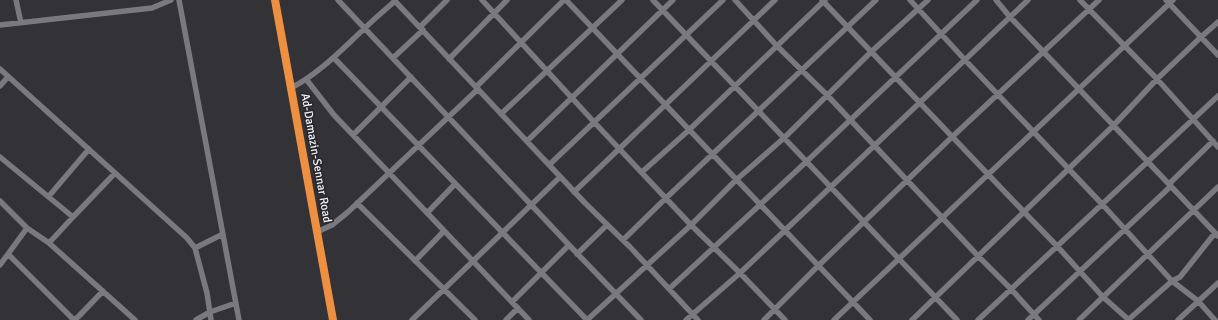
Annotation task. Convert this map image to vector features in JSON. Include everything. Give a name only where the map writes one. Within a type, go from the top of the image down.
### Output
[{"type":"highway","name":"Ad-Damazin-Sennar Road","points":[[274,0],[333,320]]},
{"type":"street","points":[[16,0],[21,22]]},
{"type":"street","points":[[0,25],[152,8],[171,0]]},
{"type":"street","points":[[179,0],[239,320]]},
{"type":"street","points":[[338,0],[641,320]]},
{"type":"street","points":[[291,88],[301,83],[334,58],[395,0],[448,59],[574,192],[647,265],[698,320]]},
{"type":"street","points":[[393,58],[447,0]]},
{"type":"street","points":[[482,0],[594,122],[785,320]]},
{"type":"street","points":[[448,59],[507,0]]},
{"type":"street","points":[[317,232],[332,225],[357,203],[448,117],[521,42],[565,0],[870,320]]},
{"type":"street","points":[[501,114],[622,0]]},
{"type":"street","points":[[653,0],[957,320]]},
{"type":"street","points":[[527,141],[673,0]]},
{"type":"street","points":[[549,165],[723,0]]},
{"type":"street","points":[[735,0],[777,46],[827,95],[908,180],[1039,320]]},
{"type":"street","points":[[574,192],[775,0]]},
{"type":"street","points":[[642,172],[689,130],[823,0],[1104,297],[1128,320],[1172,281],[1180,277],[1216,235],[1148,161],[1010,17],[996,0]]},
{"type":"street","points":[[623,240],[876,0]]},
{"type":"street","points":[[910,0],[1102,204],[1147,255],[1172,281],[1198,302],[1215,320]]},
{"type":"street","points":[[334,58],[587,320],[691,224],[736,180],[784,138],[871,52],[928,0]]},
{"type":"street","points":[[669,289],[896,78],[977,0]]},
{"type":"street","points":[[686,320],[740,273],[1028,0]]},
{"type":"street","points":[[1080,0],[1157,79],[1218,147]]},
{"type":"street","points":[[764,320],[952,137],[1099,0]]},
{"type":"street","points":[[834,320],[1079,89],[1169,1],[1218,55]]},
{"type":"street","points":[[912,320],[1114,126],[1157,79],[1201,36],[1218,22]]},
{"type":"street","points":[[0,70],[187,238],[195,248],[207,293],[211,320]]},
{"type":"street","points":[[0,86],[8,77]]},
{"type":"street","points":[[353,135],[411,77]]},
{"type":"street","points":[[306,79],[334,115],[529,320]]},
{"type":"street","points":[[978,320],[1218,96]]},
{"type":"street","points":[[1028,320],[1213,142]]},
{"type":"street","points":[[49,196],[89,149]]},
{"type":"street","points":[[0,157],[73,217]]},
{"type":"street","points":[[49,243],[115,173]]},
{"type":"street","points":[[415,319],[502,232],[560,177]]},
{"type":"street","points":[[427,213],[455,184]]},
{"type":"street","points":[[1079,320],[1218,187]]},
{"type":"street","points":[[0,201],[27,228],[49,243],[135,320]]},
{"type":"street","points":[[357,203],[475,320]]},
{"type":"street","points":[[577,254],[607,225]]},
{"type":"street","points":[[0,265],[27,228]]},
{"type":"street","points":[[415,261],[444,231]]},
{"type":"street","points":[[195,248],[223,234]]},
{"type":"street","points":[[512,302],[569,245]]},
{"type":"street","points":[[8,254],[72,318],[75,319],[103,291]]},
{"type":"street","points":[[1178,320],[1218,282]]},
{"type":"street","points":[[196,320],[210,312],[236,303]]},
{"type":"street","points":[[506,320],[518,308]]},
{"type":"street","points":[[124,320],[129,314]]}]
